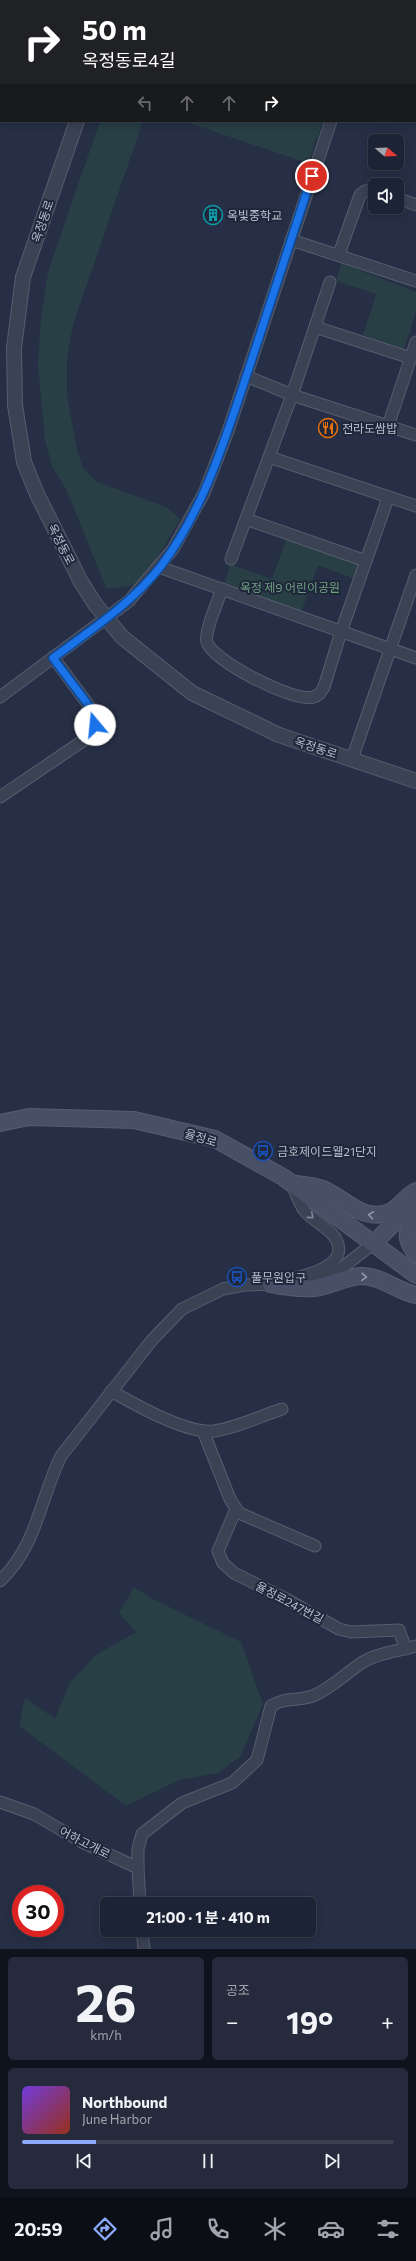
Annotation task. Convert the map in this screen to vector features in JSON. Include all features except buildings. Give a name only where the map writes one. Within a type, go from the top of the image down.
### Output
[{"type":"main road","name":"율정로","points":[[0,1123],[29,1117],[134,1120],[215,1139],[291,1183],[416,1275]]},
{"type":"main road","points":[[291,1183],[322,1188],[366,1214],[379,1216],[392,1211],[408,1195],[416,1191]]},
{"type":"main road","points":[[374,1243],[416,1202]]},
{"type":"main road","points":[[416,1214],[408,1231],[408,1243],[416,1254]]},
{"type":"main road","points":[[271,1284],[293,1288],[315,1288],[345,1278],[362,1276],[380,1278],[416,1295]]},
{"type":"street","name":"옥정동로","points":[[77,122],[23,277],[14,348],[15,405],[24,462],[37,494],[81,582],[107,619],[122,637],[192,693],[279,735],[416,780]]},
{"type":"street","points":[[0,697],[107,619],[129,601],[174,549],[204,494],[228,431],[330,122]]},
{"type":"street","points":[[339,254],[360,196],[365,191],[368,191]]},
{"type":"street","points":[[404,201],[416,205]]},
{"type":"street","points":[[291,240],[339,254],[416,281]]},
{"type":"street","points":[[231,559],[292,395],[330,282]]},
{"type":"street","points":[[315,327],[411,358]]},
{"type":"street","points":[[388,426],[416,342]]},
{"type":"street","points":[[246,376],[292,395],[416,434]]},
{"type":"street","points":[[269,457],[388,498],[416,506]]},
{"type":"street","points":[[222,589],[207,633],[206,642],[212,652],[236,668],[292,695],[312,698],[319,694],[329,672],[341,632],[388,498]]},
{"type":"street","points":[[246,519],[366,561]]},
{"type":"street","points":[[159,567],[416,658]]},
{"type":"street","points":[[352,759],[416,575]]},
{"type":"street","points":[[0,797],[90,736],[95,725],[93,711],[53,658]]},
{"type":"street","points":[[271,1284],[326,1267],[335,1259],[338,1251],[335,1238],[304,1210],[291,1183]]},
{"type":"street","points":[[0,1581],[15,1565],[30,1540],[40,1516],[53,1473],[61,1456],[152,1340],[182,1309],[223,1289],[244,1285],[312,1282],[334,1274],[374,1243]]},
{"type":"street","points":[[111,1391],[148,1412],[203,1431],[227,1428],[282,1409]]},
{"type":"street","points":[[203,1431],[230,1499],[239,1513],[315,1546]]},
{"type":"street","name":"율정로247번길","points":[[138,1868],[138,1849],[142,1834],[182,1803],[232,1784],[257,1760],[271,1706],[280,1700],[304,1698],[316,1694],[332,1686],[364,1662],[411,1647],[401,1632],[396,1629],[343,1631],[234,1573],[223,1563],[218,1551],[219,1544],[236,1509]]},
{"type":"street","name":"어하고개로","points":[[0,1802],[34,1814],[82,1842],[138,1868]]},
{"type":"street","points":[[138,1868],[140,1897]]},
{"type":"street","points":[[143,1937],[144,1949]]},
{"type":"green space","points":[[100,122],[143,122],[73,325],[67,358],[67,396],[77,450],[83,468],[97,482],[166,507],[180,519],[142,578],[133,585],[126,587],[106,588],[67,491],[52,466],[45,440],[38,365],[41,317],[48,272]]},
{"type":"green space","points":[[186,122],[323,122],[317,139],[315,139],[310,161],[307,163]]},
{"type":"green space","points":[[341,263],[416,292],[416,312],[404,349],[363,335],[376,294],[336,281]]},
{"type":"green space","name":"옥정 제9 어린이공원","points":[[287,538],[361,564],[355,579],[318,565],[301,613],[224,584],[230,564],[272,579]]},
{"type":"green space","points":[[134,1587],[151,1598],[241,1642],[263,1704],[241,1756],[218,1773],[179,1780],[126,1806],[19,1726],[25,1697],[55,1719],[70,1682],[96,1655],[136,1632],[119,1613]]},
{"type":"place","name":"옥빛중학교","points":[[213,215]]},
{"type":"place","name":"전라도쌈밥","points":[[328,428]]},
{"type":"place","name":"금호제이드웰21단지","points":[[263,1151]]},
{"type":"place","name":"풀무원입구","points":[[237,1277]]},
{"type":"route","points":[[95,725],[93,711],[53,658],[129,601],[174,549],[204,494],[228,431],[312,176]]}]
